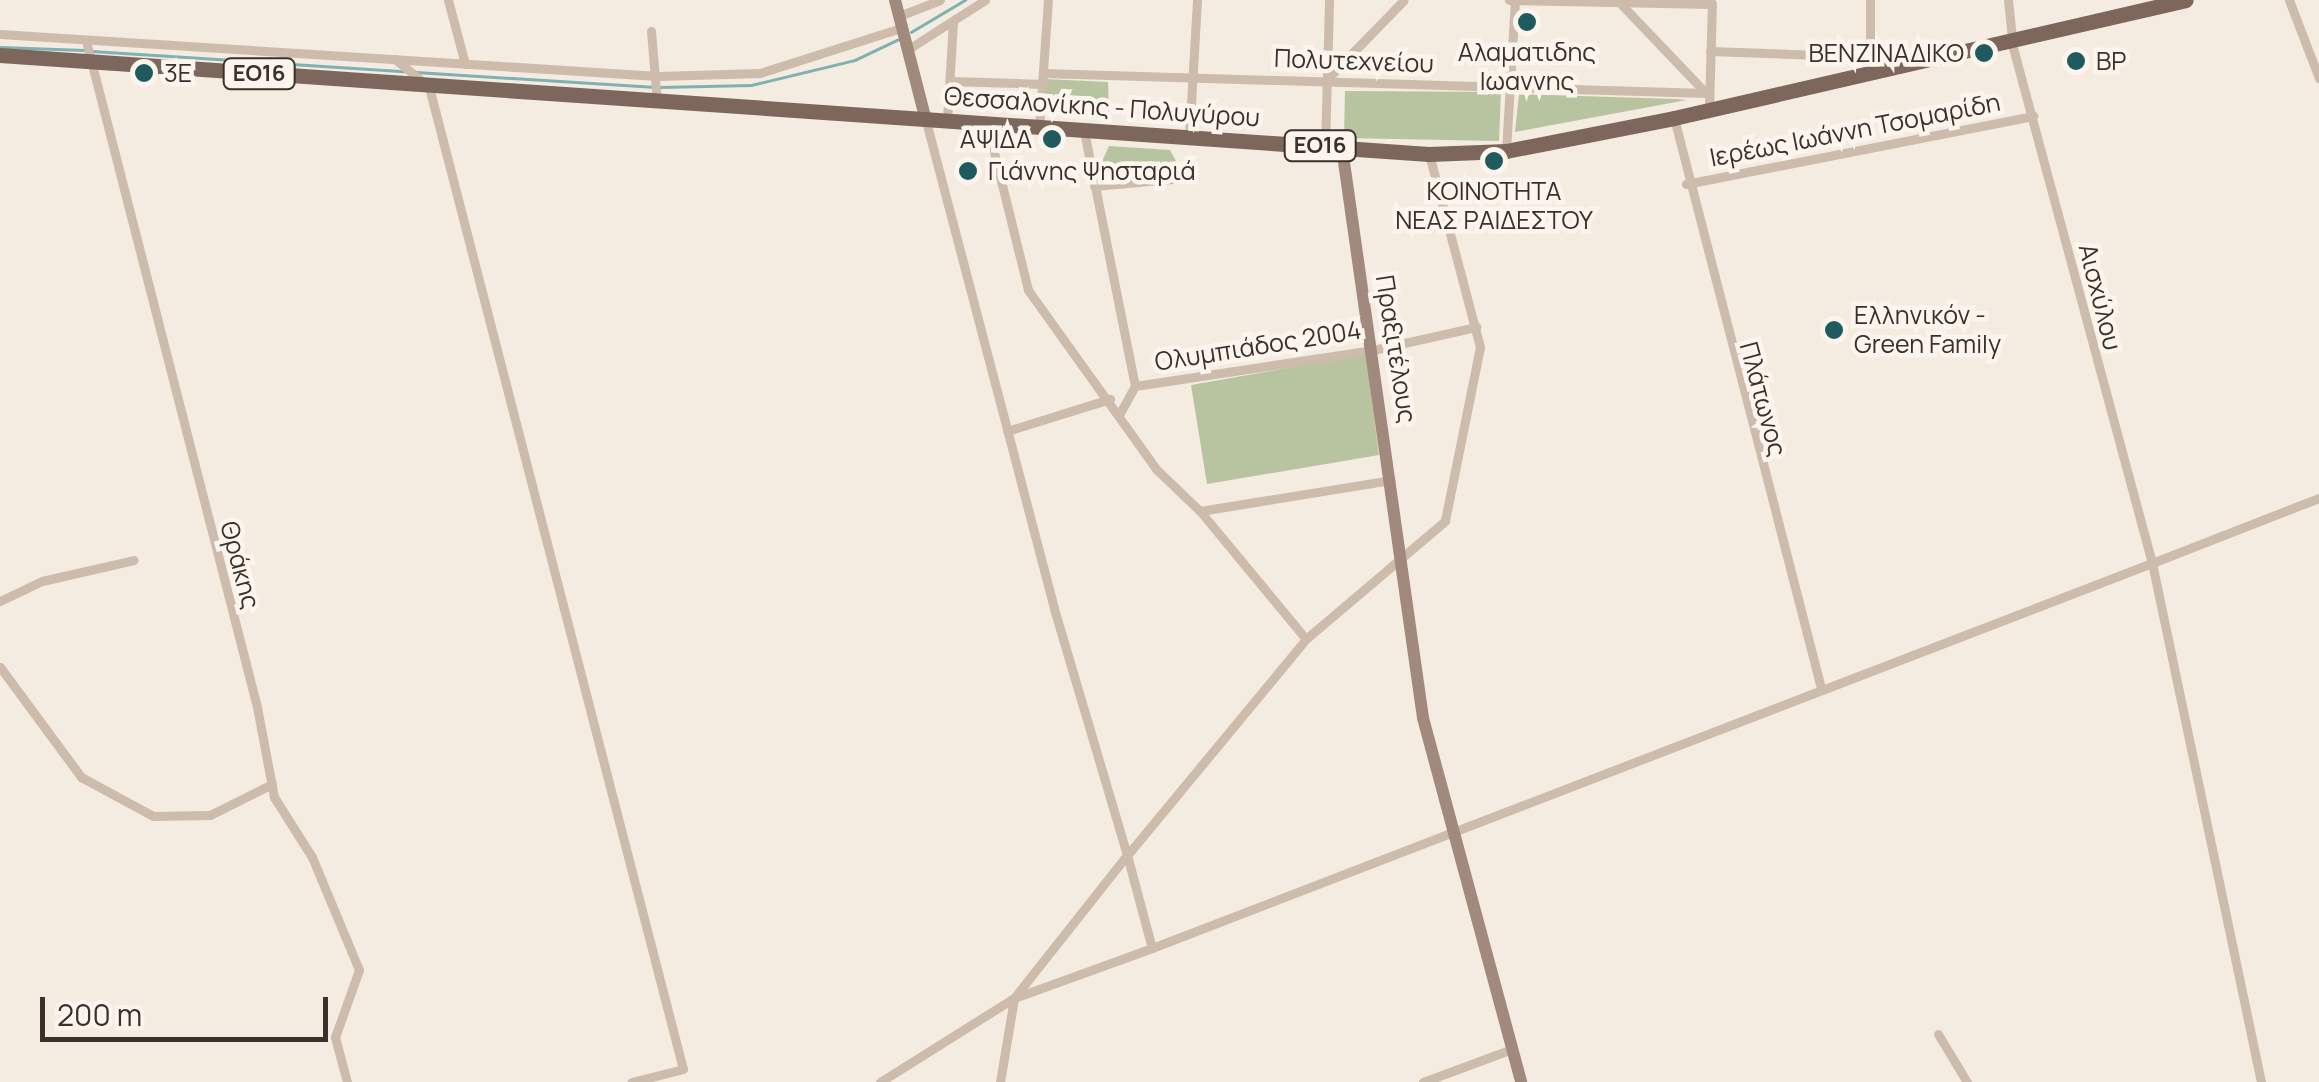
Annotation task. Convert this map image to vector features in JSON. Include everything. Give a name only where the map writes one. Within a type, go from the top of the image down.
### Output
[{"type":"main road","name":"Θεσσαλονίκης - Πολυγύρου","points":[[0,55],[947,120],[1189,142],[1429,154],[1506,151],[1674,118],[1708,101],[2186,0]]},
{"type":"street","points":[[448,0],[465,64]]},
{"type":"street","points":[[895,0],[1007,431],[1152,948]]},
{"type":"street","points":[[0,34],[658,76],[760,73],[900,22],[940,0]]},
{"type":"street","points":[[910,48],[985,0]]},
{"type":"street","points":[[1040,128],[1048,0]]},
{"type":"street","points":[[1189,142],[1197,0]]},
{"type":"street","points":[[1329,0],[1327,79],[1334,147]]},
{"type":"street","points":[[1327,79],[1404,0]]},
{"type":"street","points":[[1506,151],[1513,0],[1712,2],[1708,101]]},
{"type":"street","points":[[1710,51],[1870,64],[1870,0]]},
{"type":"street","name":"Αισχύλου","points":[[2008,0],[2011,40],[2152,564],[2260,1082]]},
{"type":"street","points":[[2289,0],[2319,78]]},
{"type":"street","points":[[1618,1],[1708,101]]},
{"type":"street","points":[[947,120],[954,22]]},
{"type":"street","points":[[650,30],[658,76],[657,102]]},
{"type":"street","name":"Θράκης","points":[[86,41],[272,784],[312,857],[360,970],[335,1037],[347,1082]]},
{"type":"street","points":[[395,59],[428,87],[687,1082]]},
{"type":"street","name":"Πολυτεχνείου","points":[[950,81],[1327,79],[1510,86],[1708,101]]},
{"type":"street","name":"Ιερέως Ιωάννη Τσομαρίδη","points":[[1686,184],[2033,116]]},
{"type":"street","name":"Πλάτωνος","points":[[1674,118],[1686,184],[1821,688]]},
{"type":"street","points":[[987,124],[1028,290],[1120,413],[1156,469],[1200,510],[1306,639]]},
{"type":"street","points":[[1084,131],[1135,386]]},
{"type":"street","name":"Πραξιτέλους","points":[[1334,147],[1373,350],[1404,557],[1418,688],[1452,830],[1521,1082]]},
{"type":"street","points":[[1000,1082],[1014,998],[1306,639],[1445,521],[1480,347],[1429,154]]},
{"type":"street","points":[[1094,186],[1183,178]]},
{"type":"street","name":"Ολυμπιάδος 2004","points":[[1120,413],[1135,386],[1373,350],[1476,327]]},
{"type":"street","points":[[1007,431],[1110,400]]},
{"type":"street","points":[[1200,510],[1393,480]]},
{"type":"street","points":[[880,1082],[1014,998],[2319,498]]},
{"type":"street","points":[[0,602],[42,581],[134,560]]},
{"type":"street","points":[[0,666],[81,776],[138,810],[188,820],[272,784]]},
{"type":"street","points":[[1938,1034],[1967,1082]]},
{"type":"street","points":[[1423,1082],[1512,1049]]},
{"type":"street","points":[[632,1082],[683,1069]]},
{"type":"green space","points":[[1045,79],[1108,82],[1109,113],[1045,112]]},
{"type":"green space","points":[[1345,91],[1501,92],[1499,141],[1344,138]]},
{"type":"green space","points":[[1519,94],[1676,99],[1687,100],[1515,132]]},
{"type":"green space","points":[[1109,146],[1170,150],[1179,167],[1108,183],[1099,168]]},
{"type":"green space","points":[[1366,354],[1379,455],[1207,484],[1191,385]]},
{"type":"waterway","points":[[911,32],[965,0]]},
{"type":"waterway","points":[[660,87],[751,85],[855,60],[899,39]]},
{"type":"waterway","points":[[0,47],[84,50]]},
{"type":"waterway","points":[[92,51],[403,71]]},
{"type":"waterway","points":[[416,72],[652,87]]},
{"type":"place","name":"Αλαματιδης Ιωαννης","points":[[1527,22]]},
{"type":"place","name":"ΒΕΝΖΙΝΑΔΙΚΟ","points":[[1984,53]]},
{"type":"place","name":"BP","points":[[2076,61]]},
{"type":"place","name":"3Ε","points":[[144,73]]},
{"type":"place","name":"ΑΨΙΔΑ","points":[[1052,139]]},
{"type":"place","name":"ΚΟΙΝΟΤΗΤΑ ΝΕΑΣ ΡΑΙΔΕΣΤΟΥ","points":[[1494,161]]},
{"type":"place","name":"Γιάννης Ψησταριά","points":[[968,171]]},
{"type":"place","name":"Ελληνικόν - Green Family","points":[[1834,330]]}]
